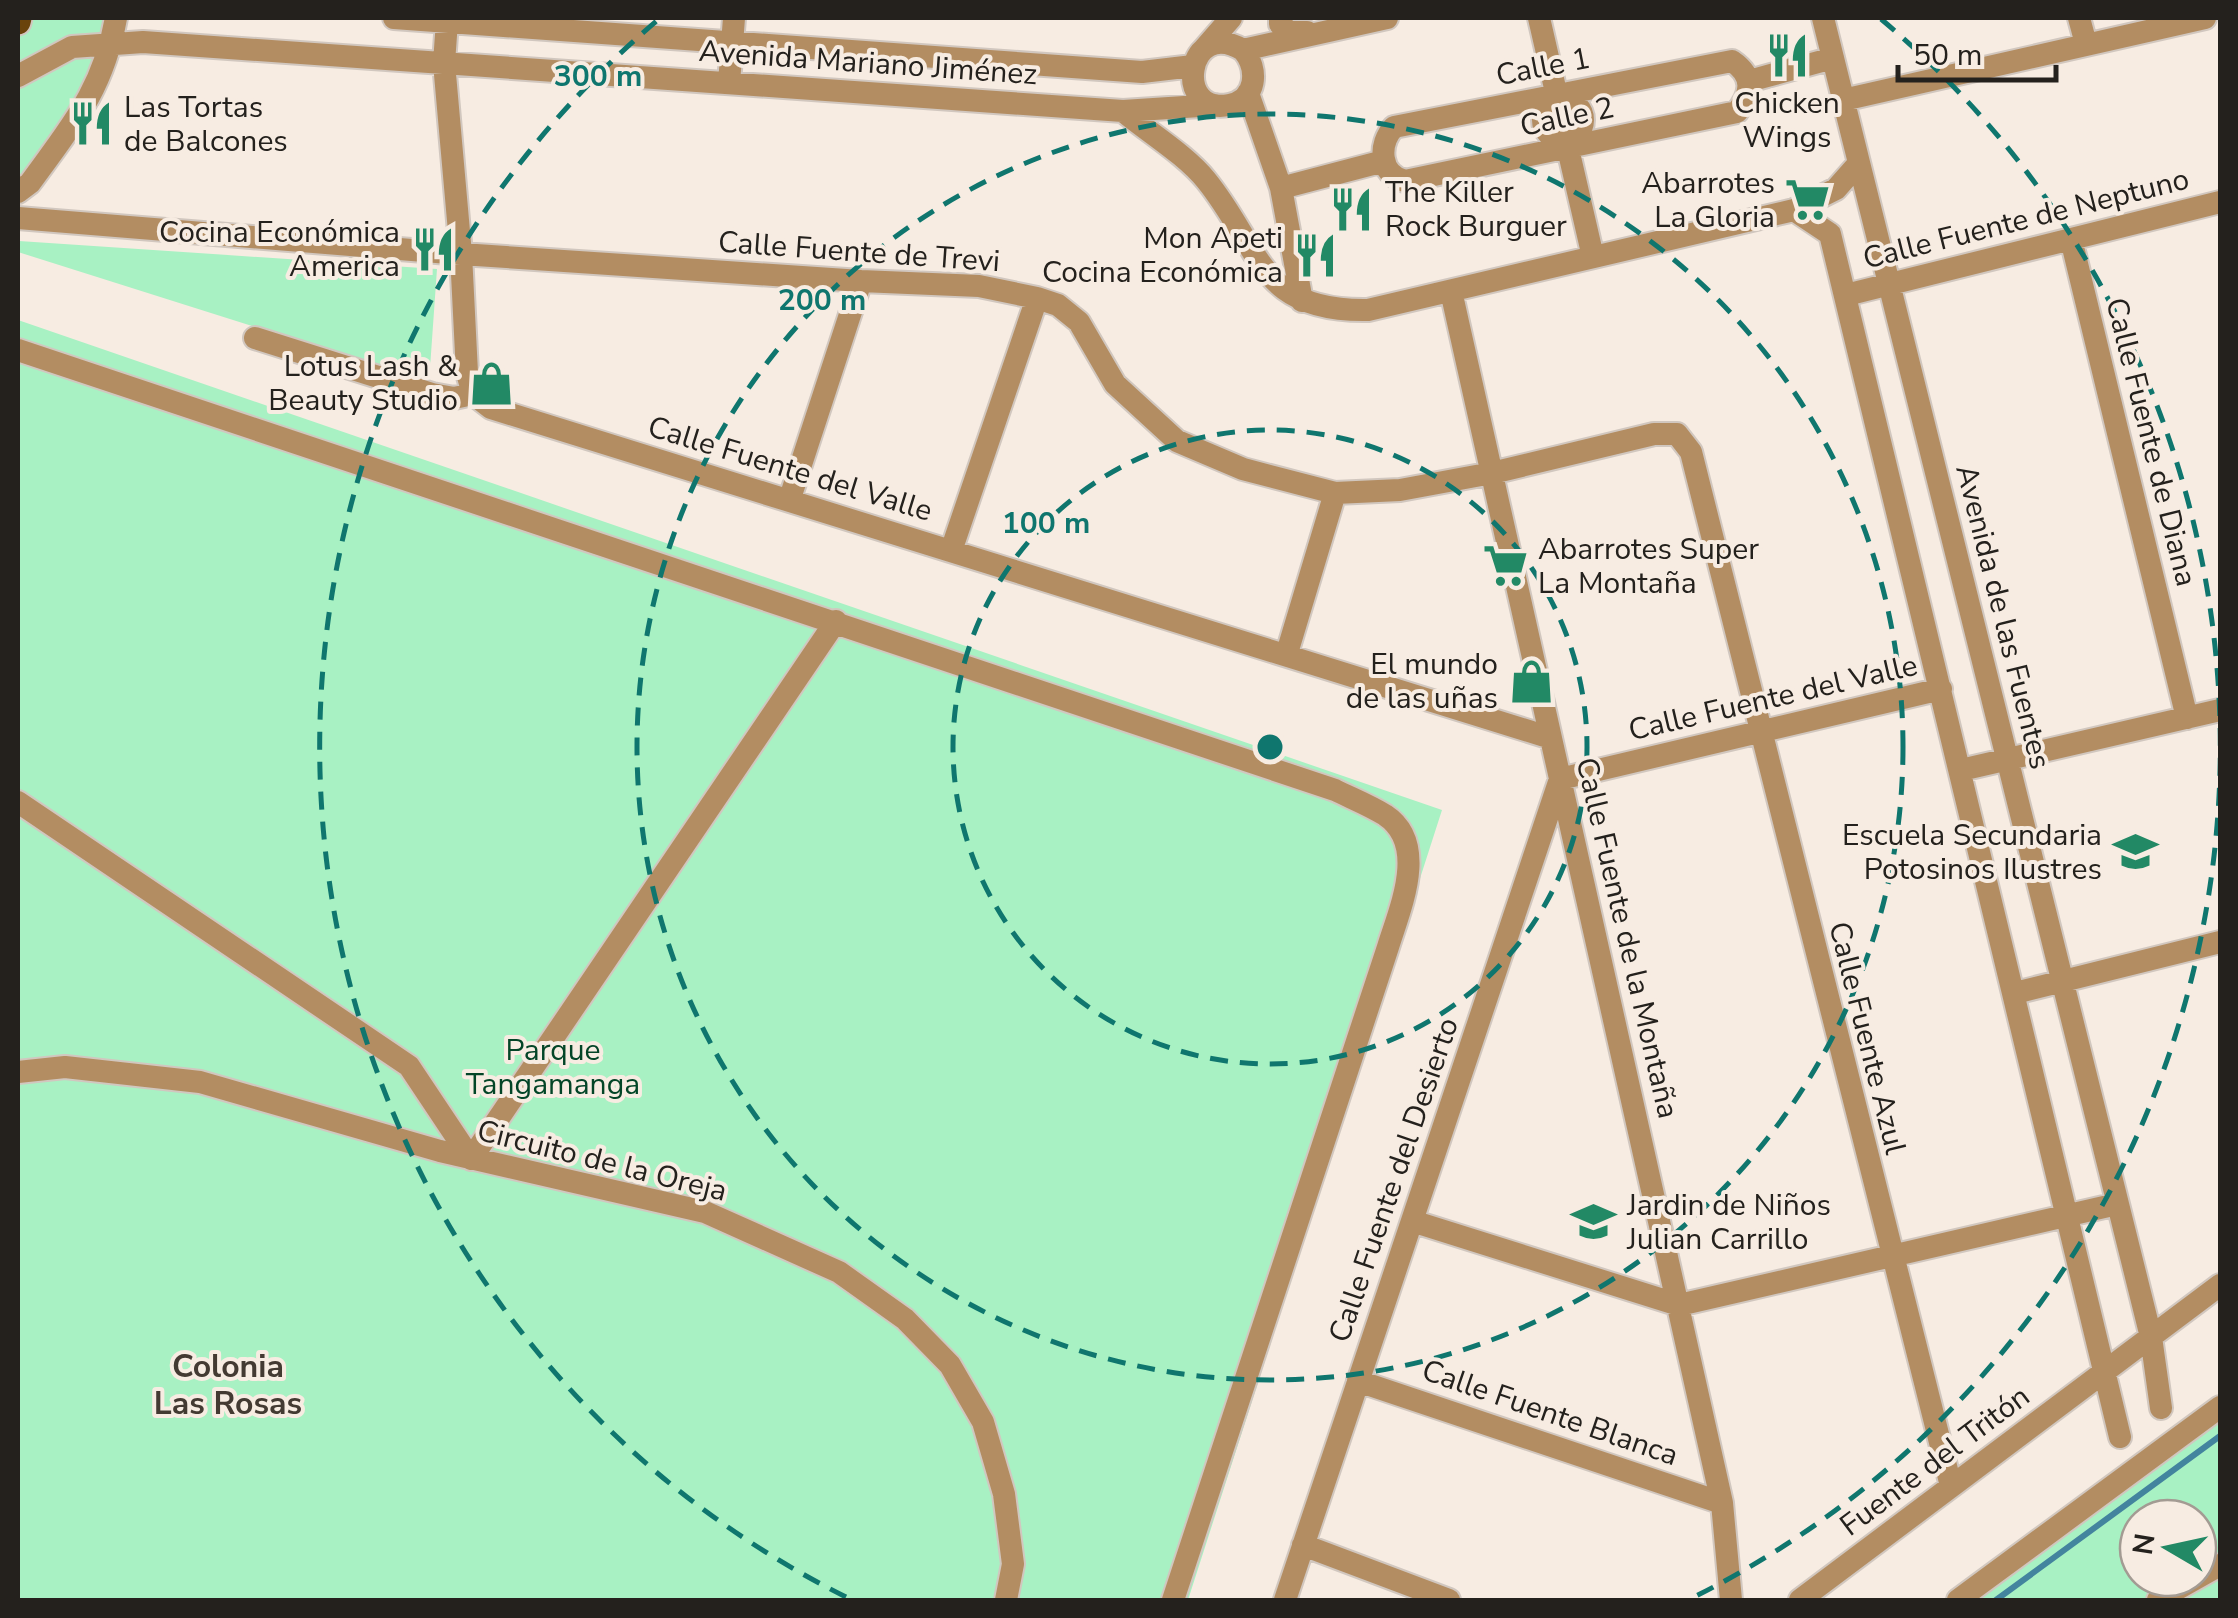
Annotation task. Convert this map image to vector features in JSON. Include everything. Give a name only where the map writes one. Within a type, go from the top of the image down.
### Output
[{"type":"street","points":[[18,192],[30,184],[92,98],[116,18]]},
{"type":"street","name":"Avenida Mariano Jiménez","points":[[394,18],[733,29],[1142,72],[1197,59],[1217,43],[1243,50],[1387,18]]},
{"type":"street","points":[[1215,105],[1198,94],[1191,76],[1197,59],[1231,18]]},
{"type":"street","points":[[1302,301],[1281,188],[1248,93],[1253,66],[1243,50],[1277,18],[1290,32],[1321,32]]},
{"type":"street","points":[[1539,18],[1557,98],[1547,109],[1543,122],[1554,138],[1567,144],[1593,257]]},
{"type":"street","name":"Avenida de las Fuentes","points":[[1823,18],[2151,1337],[2161,1408]]},
{"type":"street","points":[[2079,18],[2086,44]]},
{"type":"street","points":[[1844,100],[2205,18]]},
{"type":"street","points":[[447,21],[444,64],[467,372],[473,394]]},
{"type":"street","points":[[730,83],[733,29]]},
{"type":"street","name":"Avenida Mariano Jiménez","points":[[18,76],[72,48],[143,42],[1123,111],[1233,104],[1248,93]]},
{"type":"street","points":[[1749,81],[1833,58]]},
{"type":"street","name":"Calle 1","points":[[1384,161],[1383,146],[1394,127],[1732,61],[1744,69],[1749,81]]},
{"type":"street","name":"Calle 2","points":[[1384,161],[1398,180],[1406,181],[1567,144],[1737,112],[1749,96],[1749,81]]},
{"type":"street","points":[[1123,111],[1205,178],[1263,270],[1302,301],[1332,311],[1368,310],[1794,210],[1836,189],[1859,163]]},
{"type":"street","points":[[1281,188],[1384,161]]},
{"type":"street","name":"Calle Fuente de Neptuno","points":[[1846,295],[2220,202]]},
{"type":"street","points":[[1794,210],[1830,234],[2120,1437]]},
{"type":"street","name":"Calle Fuente de Trevi","points":[[18,218],[461,254],[979,286],[1037,298],[1058,304],[1078,322],[1116,384],[1177,441],[1243,469],[1335,493],[1400,490],[1654,434],[1677,434]]},
{"type":"street","name":"Calle Fuente de Diana","points":[[2071,239],[2187,718]]},
{"type":"street","points":[[790,498],[861,281]]},
{"type":"street","name":"Calle Fuente de la Montaña","points":[[1451,291],[1722,1503],[1732,1600]]},
{"type":"street","points":[[951,551],[1037,298]]},
{"type":"street","name":"Calle Fuente del Valle","points":[[255,338],[432,394],[454,398],[473,394],[491,408],[1551,738]]},
{"type":"street","points":[[18,350],[1335,790],[1388,817],[1406,840],[1409,876],[1173,1600]]},
{"type":"street","name":"Calle Fuente Azul","points":[[1677,434],[1692,452],[1951,1486]]},
{"type":"street","points":[[1287,653],[1335,493]]},
{"type":"street","points":[[18,802],[409,1066],[471,1159],[836,621]]},
{"type":"street","name":"Calle Fuente del Valle","points":[[1560,779],[1941,689]]},
{"type":"street","points":[[1961,770],[2220,710]]},
{"type":"street","name":"Calle Fuente del Desierto","points":[[1285,1600],[1560,779]]},
{"type":"street","points":[[2015,993],[2220,942]]},
{"type":"street","name":"Circuito de la Oreja","points":[[18,1072],[65,1067],[200,1082],[471,1159],[705,1212],[839,1272],[904,1319],[950,1365],[983,1422],[1004,1494],[1013,1564],[1006,1600]]},
{"type":"street","points":[[1412,1221],[1679,1305],[2117,1204]]},
{"type":"street","name":"Fuente del Tritón","points":[[1800,1600],[2220,1284]]},
{"type":"street","name":"Calle Fuente Blanca","points":[[1358,1381],[1722,1503]]},
{"type":"street","points":[[1958,1600],[2220,1407]]},
{"type":"street","points":[[1303,1546],[1449,1600]]},
{"type":"street","points":[[2158,1600],[2220,1565]]},
{"type":"green space","points":[[18,18],[116,18],[111,45],[18,192]]},
{"type":"green space","points":[[19,241],[437,269],[429,382],[18,252]]},
{"type":"green space","name":"Parque Tangamanga","points":[[18,320],[1442,810],[1188,1600],[18,1600]]},
{"type":"green space","points":[[2220,1397],[2220,1600],[1943,1600],[2038,1535]]},
{"type":"waterway","points":[[1996,1600],[2220,1436]]},
{"type":"place","name":"Chicken Wings","points":[[1787,56]]},
{"type":"place","name":"Las Tortas de Balcones","points":[[91,124]]},
{"type":"place","name":"Abarrotes La Gloria","points":[[1808,200]]},
{"type":"place","name":"The Killer Rock Burguer","points":[[1352,209]]},
{"type":"place","name":"Cocina Económica America","points":[[433,249]]},
{"type":"place","name":"Mon Apeti Cocina Económica","points":[[1316,255]]},
{"type":"place","name":"Lotus Lash & Beauty Studio","points":[[491,383]]},
{"type":"place","name":"Abarrotes Super La Montaña","points":[[1505,566]]},
{"type":"place","name":"El mundo de las uñas","points":[[1531,681]]},
{"type":"place","name":"Escuela Secundaria Potosinos Ilustres","points":[[2135,852]]},
{"type":"place","name":"Jardin de Niños Julian Carrillo","points":[[1594,1222]]},
{"type":"district","name":"Colonia Las Rosas","points":[[228,1384]]}]
